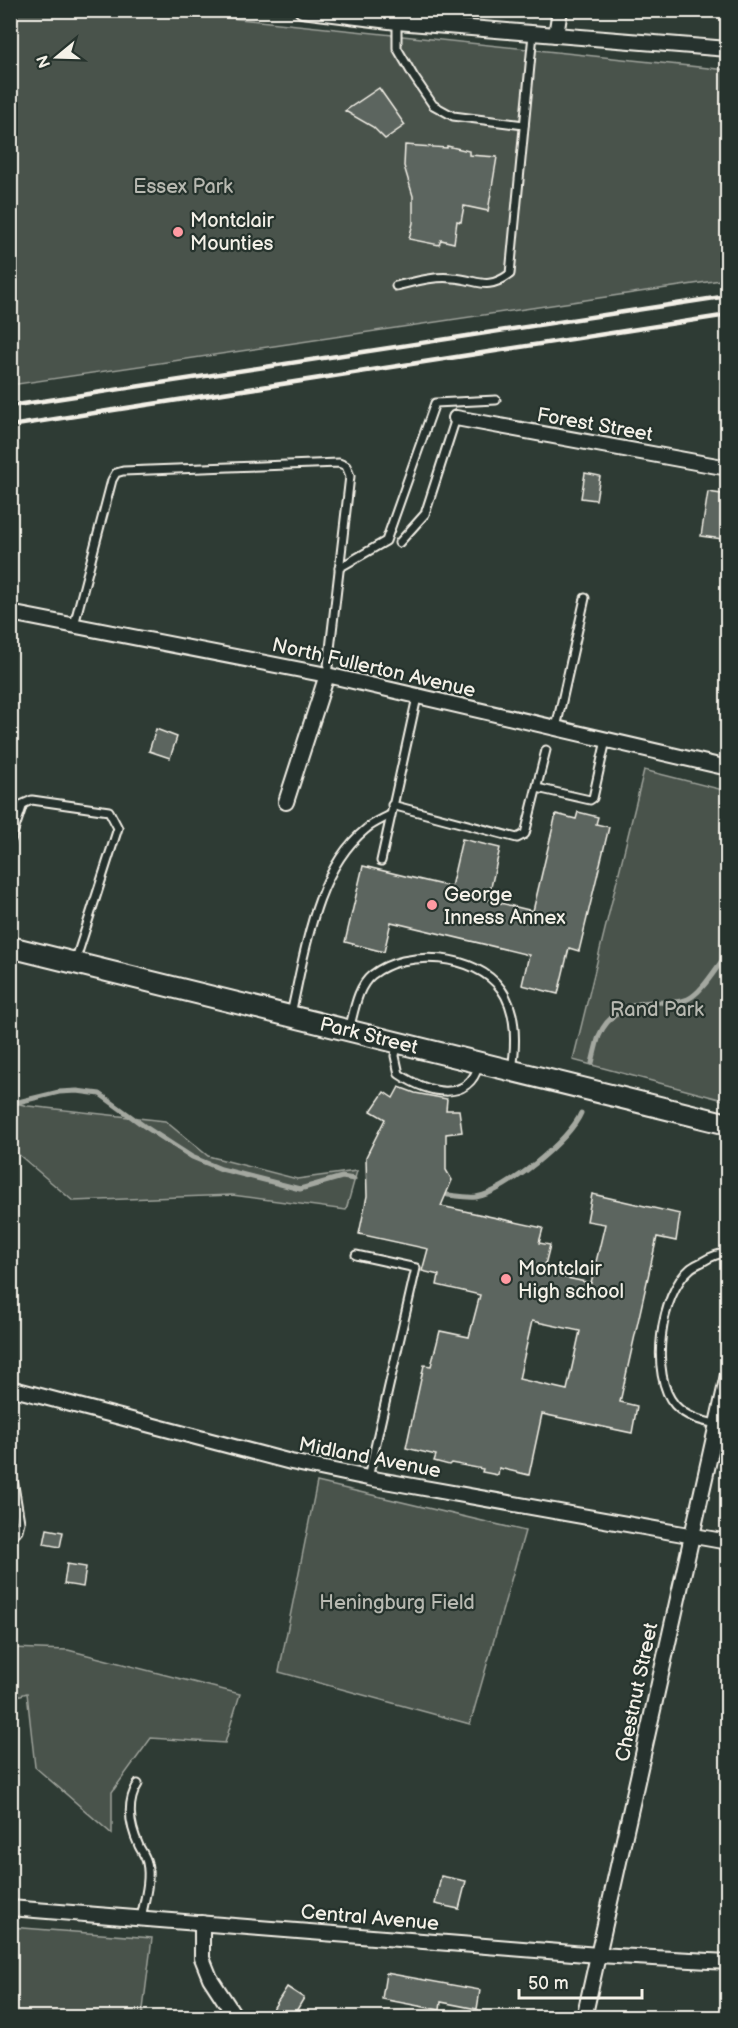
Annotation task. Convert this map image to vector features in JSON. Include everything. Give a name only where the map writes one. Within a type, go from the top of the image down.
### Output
[{"type":"street","points":[[302,10],[397,22],[728,49]]},
{"type":"street","points":[[555,35],[560,10]]},
{"type":"street","name":"Forest Street","points":[[456,418],[728,468]]},
{"type":"street","name":"North Fullerton Avenue","points":[[10,613],[327,675],[728,768]]},
{"type":"street","points":[[286,802],[327,675]]},
{"type":"street","name":"Park Street","points":[[10,947],[728,1124]]},
{"type":"street","name":"Chestnut Street","points":[[584,2018],[728,1375]]},
{"type":"street","name":"Midland Avenue","points":[[10,1388],[291,1462],[728,1542]]},
{"type":"street","name":"Central Avenue","points":[[10,1908],[598,1955],[728,1962]]},
{"type":"street","points":[[202,1923],[202,1958],[210,1978],[236,2018]]},
{"type":"lane","points":[[397,22],[398,48],[433,105],[453,116],[524,125]]},
{"type":"lane","points":[[396,286],[425,279],[453,278],[477,284],[498,283],[510,274],[533,33]]},
{"type":"lane","points":[[339,568],[386,541],[435,403],[495,400]]},
{"type":"lane","points":[[399,543],[424,514],[456,418]]},
{"type":"lane","points":[[74,625],[112,480],[116,473],[339,463],[346,466],[350,476],[327,675]]},
{"type":"lane","points":[[555,728],[585,598]]},
{"type":"lane","points":[[381,861],[417,697]]},
{"type":"lane","points":[[537,788],[590,800],[593,798],[606,740]]},
{"type":"lane","points":[[393,805],[517,838],[525,834],[546,750]]},
{"type":"lane","points":[[10,843],[23,804],[32,800],[109,811],[118,828],[75,962]]},
{"type":"lane","points":[[291,1016],[309,932],[338,861],[367,828],[390,815]]},
{"type":"lane","points":[[349,1030],[359,995],[364,984],[372,975],[402,961],[430,958],[462,962],[480,969],[501,989],[510,1007],[515,1049],[512,1070]]},
{"type":"lane","points":[[397,1042],[394,1056],[399,1074],[422,1086],[448,1092],[460,1090],[469,1085],[476,1076],[480,1062]]},
{"type":"lane","points":[[716,1424],[692,1417],[674,1404],[665,1384],[660,1343],[665,1313],[671,1296],[689,1269],[710,1257],[728,1253]]},
{"type":"lane","points":[[356,1255],[416,1268],[369,1478]]},
{"type":"lane","points":[[10,1461],[20,1522],[18,1530],[10,1538]]},
{"type":"lane","points":[[138,1784],[132,1794],[130,1820],[147,1862],[148,1872],[141,1918]]},
{"type":"green space","name":"Essex Park","points":[[11,11],[164,11],[727,70],[727,279],[11,385]]},
{"type":"green space","name":"Rand Park","points":[[644,770],[727,791],[727,1101],[573,1060]]},
{"type":"green space","points":[[11,1102],[28,1106],[165,1121],[208,1156],[297,1179],[357,1171],[346,1210],[232,1195],[73,1201],[11,1148]]},
{"type":"green space","name":"Heningburg Field","points":[[317,1482],[525,1531],[470,1724],[279,1672]]},
{"type":"green space","points":[[11,1648],[68,1650],[240,1694],[225,1743],[151,1738],[112,1792],[112,1834],[35,1767],[27,1693],[11,1698]]},
{"type":"green space","points":[[10,1927],[152,1938],[142,2017],[11,2017]]},
{"type":"building","points":[[379,88],[405,125],[385,139],[373,127],[345,111]]},
{"type":"building","points":[[405,145],[447,148],[447,146],[469,151],[469,155],[497,157],[488,211],[464,206],[461,222],[457,221],[454,243],[441,240],[439,245],[409,239],[413,223],[413,196],[404,166]]},
{"type":"building","points":[[585,473],[600,476],[596,500],[581,498]]},
{"type":"building","points":[[708,492],[728,495],[728,528],[723,528],[722,539],[701,536]]},
{"type":"building","points":[[156,729],[177,737],[170,758],[149,751]]},
{"type":"building","name":"George Inness Annex","points":[[578,812],[598,817],[596,824],[609,827],[579,951],[569,948],[558,994],[522,985],[529,955],[391,922],[384,952],[345,942],[363,866],[451,887],[462,839],[500,848],[488,900],[533,911],[556,814],[576,819]]},
{"type":"building","name":"Montclair High school","points":[[399,1087],[415,1093],[447,1099],[446,1110],[459,1110],[462,1132],[446,1134],[446,1170],[452,1180],[441,1206],[543,1228],[539,1243],[550,1245],[543,1273],[591,1283],[605,1224],[587,1221],[592,1194],[680,1214],[676,1241],[657,1237],[620,1402],[637,1406],[632,1433],[542,1414],[529,1475],[499,1468],[498,1475],[482,1472],[483,1469],[451,1463],[449,1465],[434,1461],[436,1455],[406,1448],[424,1365],[431,1366],[440,1331],[469,1337],[480,1295],[437,1285],[439,1275],[422,1271],[428,1249],[359,1234],[367,1196],[366,1157],[385,1119],[371,1111],[384,1092],[393,1098]],"holes":[[[532,1321],[580,1331],[567,1390],[519,1379]]]},
{"type":"building","points":[[47,1529],[63,1532],[60,1547],[44,1544]]},
{"type":"building","points":[[67,1564],[86,1567],[83,1587],[64,1584]]},
{"type":"building","points":[[441,1876],[466,1881],[459,1909],[435,1904]]},
{"type":"building","points":[[386,1973],[480,1990],[477,2009],[441,2002],[440,2010],[382,1999]]},
{"type":"building","points":[[287,1987],[304,1998],[292,2018],[267,2018]]},
{"type":"waterway","points":[[592,1063],[599,1036],[613,1016],[620,1011],[643,1003],[675,1002],[688,999],[704,985],[728,953]]},
{"type":"waterway","points":[[10,1104],[59,1092],[77,1091],[100,1094],[192,1157],[221,1169],[300,1189],[342,1177],[354,1179]]},
{"type":"waterway","points":[[448,1195],[476,1197],[504,1186],[551,1150],[575,1124],[581,1113]]},
{"type":"railway","points":[[10,406],[728,296]]},
{"type":"railway","points":[[10,426],[728,315]]},
{"type":"place","name":"Montclair Mounties","points":[[178,232]]},
{"type":"place","name":"George Inness Annex","points":[[432,905]]},
{"type":"place","name":"Montclair High school","points":[[506,1279]]}]
